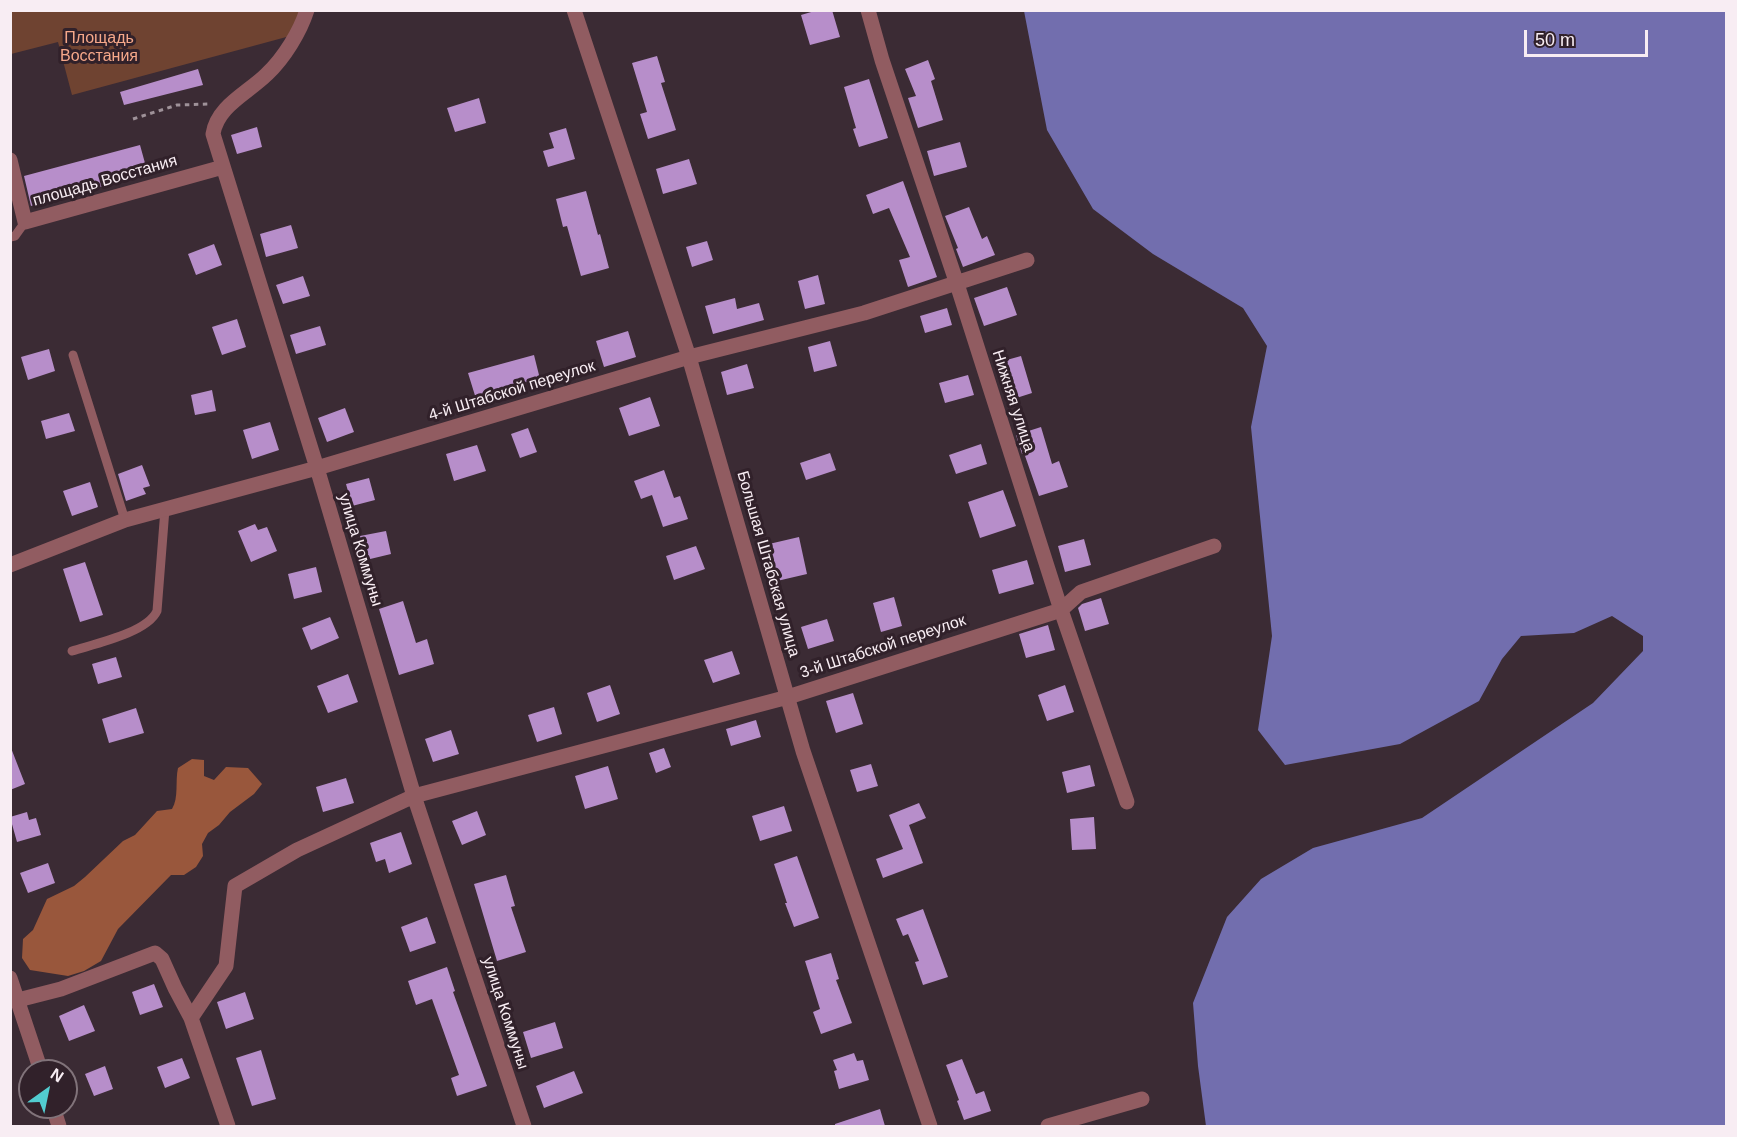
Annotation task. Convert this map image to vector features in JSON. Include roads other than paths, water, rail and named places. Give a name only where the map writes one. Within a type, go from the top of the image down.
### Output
[{"type":"street","name":"улица Коммуны","points":[[307,10],[282,56],[268,73],[227,107],[214,124],[213,134],[317,468],[414,796],[524,1126]]},
{"type":"street","name":"Большая Штабская улица","points":[[574,10],[689,357],[803,751],[930,1126]]},
{"type":"street","name":"Нижняя улица","points":[[868,10],[882,60],[957,284],[1060,610],[1127,802]]},
{"type":"street","name":"площадь Восстания","points":[[10,160],[25,222],[223,166]]},
{"type":"street","name":"4-й Штабской переулок","points":[[10,565],[125,520],[317,468],[689,357],[864,313],[1027,260]]},
{"type":"street","name":"3-й Штабской переулок","points":[[191,1018],[226,966],[234,886],[297,850],[414,796],[788,697],[1060,610],[1081,592],[1214,546]]},
{"type":"street","points":[[18,1000],[61,989],[155,953],[162,958],[174,988],[191,1018],[228,1126]]},
{"type":"street","points":[[10,978],[37,1059]]},
{"type":"street","points":[[1048,1126],[1143,1099]]},
{"type":"lane","points":[[10,237],[15,236],[25,222]]},
{"type":"lane","points":[[73,355],[125,520]]},
{"type":"lane","points":[[72,651],[112,638],[153,619],[157,611],[165,509]]},
{"type":"park label","name":"Площадь Восстания","points":[[99,48]]}]
